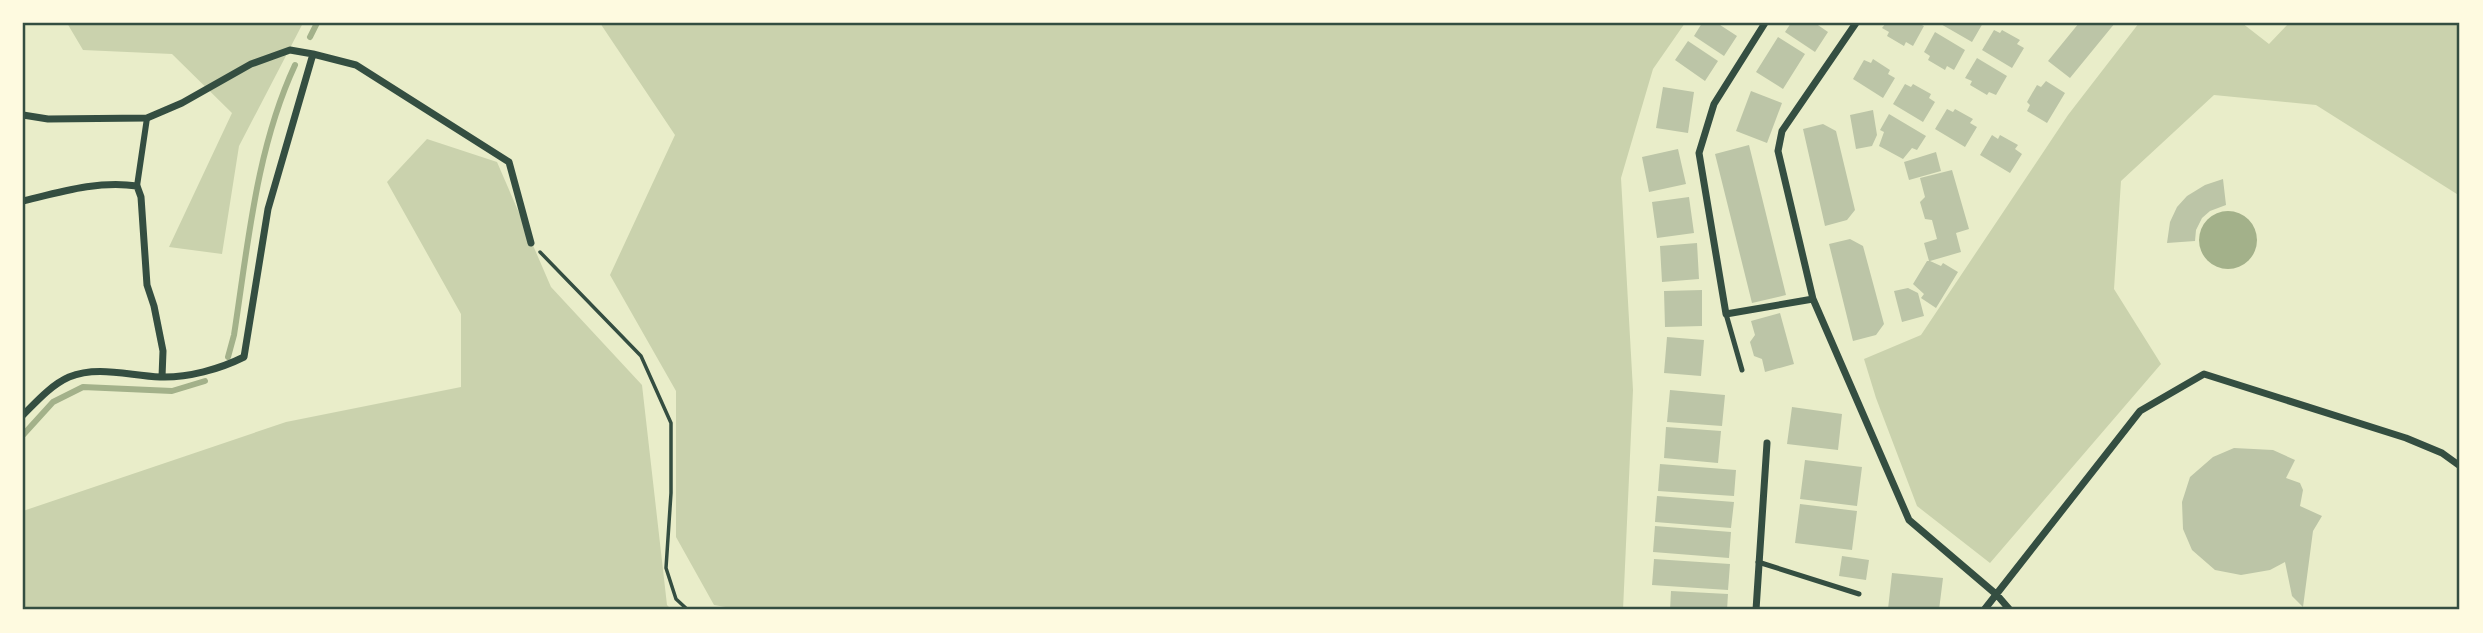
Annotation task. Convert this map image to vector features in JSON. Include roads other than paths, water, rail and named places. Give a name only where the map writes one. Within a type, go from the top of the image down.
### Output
[{"type":"street","points":[[1765,23],[1714,104],[1699,153],[1726,314],[1813,299]]},
{"type":"street","points":[[1856,23],[1782,131],[1778,151],[1813,299],[1909,520],[1997,595],[2010,610]]},
{"type":"street","points":[[23,115],[48,119],[147,118],[182,103],[251,64],[290,50],[313,54],[356,65],[509,162],[531,243]]},
{"type":"street","points":[[23,415],[68,377],[97,371],[162,377],[229,365],[244,357],[268,209],[313,54]]},
{"type":"street","points":[[147,118],[137,186],[141,197],[147,285],[163,352],[162,377]]},
{"type":"street","points":[[23,201],[77,188],[125,184],[137,186]]},
{"type":"street","points":[[1984,610],[2140,411],[2204,374],[2406,438],[2442,453],[2460,466]]},
{"type":"street","points":[[1756,610],[1767,443]]},
{"type":"lane","points":[[1726,314],[1742,370]]},
{"type":"lane","points":[[1758,562],[1859,594]]},
{"type":"waterway","points":[[310,37],[317,23]]},
{"type":"waterway","points":[[228,357],[262,164],[271,130],[295,65]]},
{"type":"waterway","points":[[23,435],[53,402],[83,387],[172,391],[205,381]]}]
